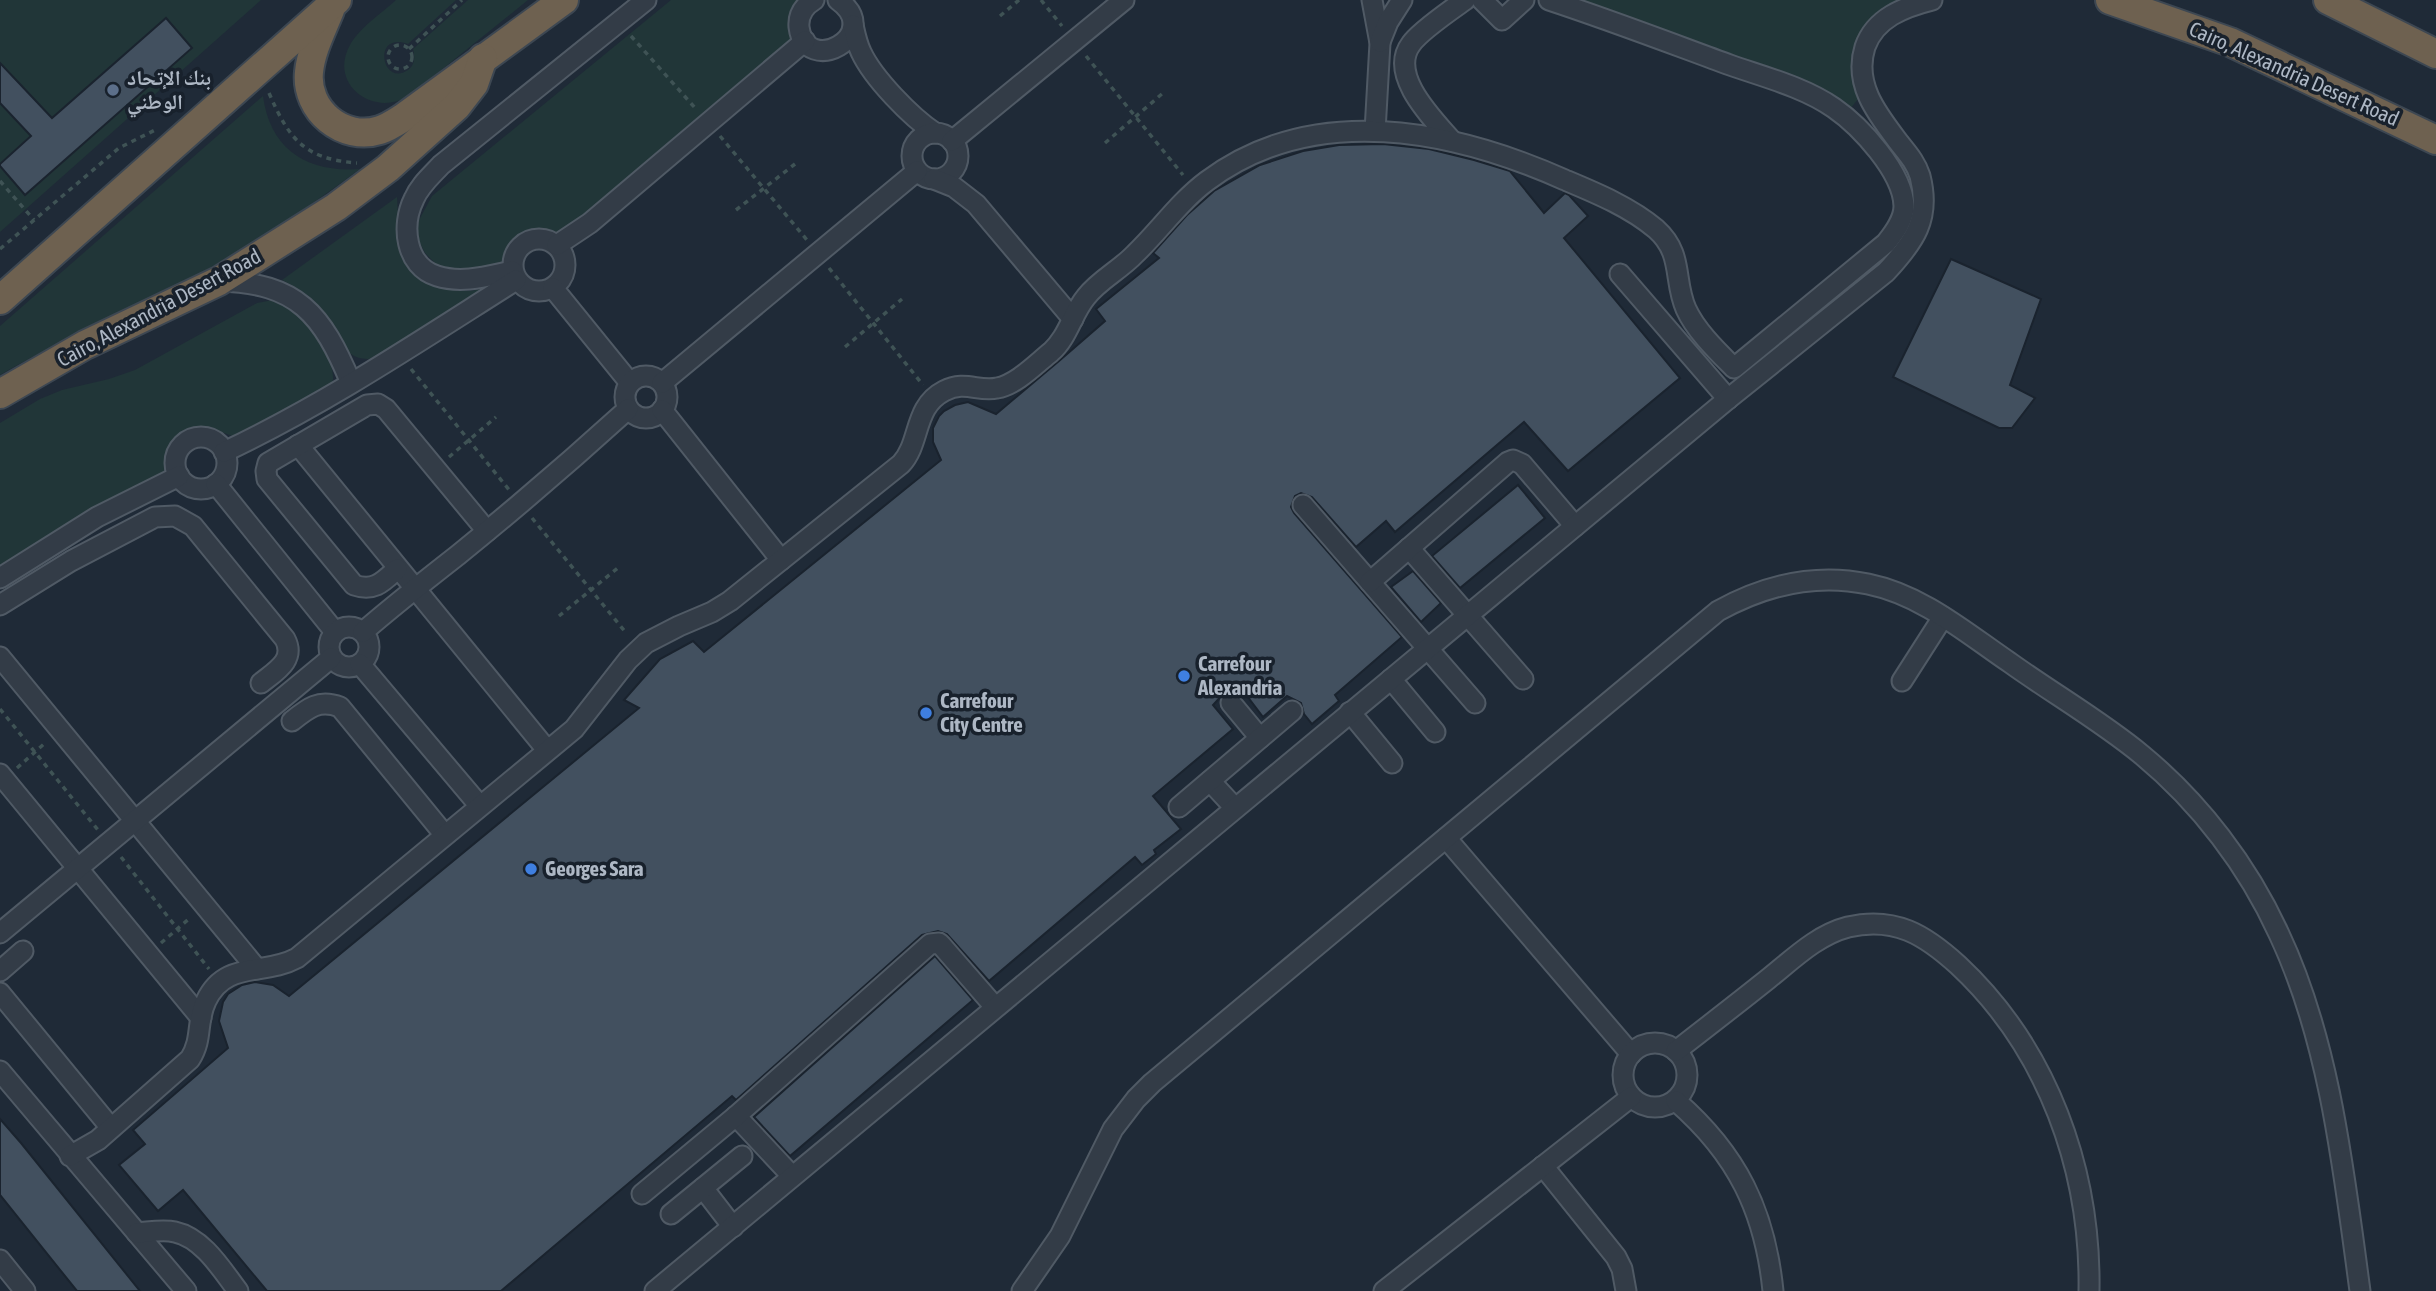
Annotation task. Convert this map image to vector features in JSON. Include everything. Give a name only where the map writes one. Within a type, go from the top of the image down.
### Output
[{"type":"highway","points":[[335,2],[312,58],[309,86],[319,110],[340,127],[366,133],[392,125],[564,0]]},
{"type":"highway","name":"Cairo, Alexandria Desert Road","points":[[2110,0],[2230,42],[2436,140]]},
{"type":"highway","points":[[2328,0],[2428,49]]},
{"type":"highway","points":[[0,300],[335,2]]},
{"type":"highway","name":"Cairo, Alexandria Desert Road","points":[[0,394],[85,345],[219,281],[336,207],[438,125],[466,96],[474,84],[483,58]]},
{"type":"highway","points":[[2390,118],[2436,162]]},
{"type":"street","points":[[514,275],[458,280],[436,276],[421,267],[408,243],[406,225],[413,200],[423,184],[441,165],[646,0]]},
{"type":"street","points":[[814,0],[805,6],[799,23],[805,41],[819,50],[836,49],[844,44],[850,35],[848,8]]},
{"type":"street","points":[[948,144],[1124,0]]},
{"type":"street","points":[[1372,0],[1380,43],[1375,131]]},
{"type":"street","points":[[1380,43],[1388,22],[1402,0]]},
{"type":"street","points":[[1452,141],[1419,101],[1404,66],[1406,52],[1412,42],[1465,0]]},
{"type":"street","points":[[1482,0],[1502,20],[1524,0]]},
{"type":"street","points":[[1549,0],[1815,97],[1834,108],[1868,137],[1897,181],[1904,208],[1896,231],[1886,243],[1734,368]]},
{"type":"street","points":[[655,1291],[1574,526],[1886,272],[1920,229],[1922,187],[1914,161],[1866,94],[1861,68],[1867,41],[1884,20],[1895,13],[1932,0]]},
{"type":"street","points":[[848,8],[860,51],[872,70],[914,118],[948,144],[976,204]]},
{"type":"street","points":[[556,244],[590,223],[805,41]]},
{"type":"street","points":[[836,49],[858,67],[899,116],[915,144]]},
{"type":"street","points":[[70,1156],[89,1147],[190,1059],[199,1041],[201,1018],[210,992],[219,982],[231,975],[257,968],[277,967],[297,958],[585,716],[628,660],[646,643],[719,609],[905,459],[912,447],[918,422],[934,398],[955,387],[968,385],[991,389],[1005,386],[1056,346],[1092,290],[1136,254],[1168,215],[1195,190],[1226,168],[1267,148],[1290,140],[1335,131],[1375,131],[1452,141],[1490,150],[1539,168],[1614,203],[1655,229],[1670,243],[1686,309],[1701,332],[1749,382]]},
{"type":"street","points":[[948,144],[920,138],[915,144],[912,158],[925,175],[954,187],[976,204],[1073,319]]},
{"type":"street","points":[[662,383],[817,254],[925,175],[943,178],[950,173],[948,144]]},
{"type":"street","points":[[533,239],[544,239],[556,244],[565,260],[561,281],[544,292],[533,292],[524,288],[514,275],[512,260],[516,250],[533,239]]},
{"type":"street","points":[[1620,274],[1728,399]]},
{"type":"street","points":[[224,452],[351,383],[514,275]]},
{"type":"street","points":[[219,281],[261,285],[280,291],[298,302],[313,315],[328,337],[351,383]]},
{"type":"street","points":[[553,288],[629,383]]},
{"type":"street","points":[[646,376],[654,377],[662,383],[667,401],[662,410],[645,418],[628,409],[625,391],[629,383],[646,376]]},
{"type":"street","points":[[397,569],[375,587],[362,588],[354,585],[267,479],[268,463],[367,405],[378,404],[386,409],[487,531]]},
{"type":"street","points":[[363,632],[487,531],[628,409]]},
{"type":"street","points":[[662,410],[781,560]]},
{"type":"street","points":[[200,437],[214,441],[224,452],[225,473],[216,484],[203,489],[195,488],[183,482],[179,476],[175,461],[177,454],[180,447],[192,439],[200,437]]},
{"type":"street","points":[[298,445],[547,750]]},
{"type":"street","points":[[1370,582],[1504,464],[1513,460],[1522,464],[1574,526]]},
{"type":"street","points":[[0,579],[97,517],[179,476]]},
{"type":"street","points":[[216,484],[335,632]]},
{"type":"street","points":[[1303,505],[1475,703]]},
{"type":"street","points":[[0,606],[71,561],[139,525],[155,517],[175,516],[193,526],[285,639],[288,645],[287,659],[261,683]]},
{"type":"street","points":[[1409,548],[1524,679]]},
{"type":"street","points":[[1022,1291],[1060,1236],[1103,1146],[1136,1099],[1169,1069],[1695,627],[1742,598],[1787,583],[1818,580],[1848,581],[1888,589],[1917,601],[1943,617],[2141,754],[2195,806],[2219,835],[2248,876],[2278,931],[2294,965],[2317,1037],[2360,1291]]},
{"type":"street","points":[[1902,681],[1943,617]]},
{"type":"street","points":[[349,626],[363,632],[367,637],[369,649],[368,655],[360,664],[348,668],[331,658],[329,645],[335,632],[349,626]]},
{"type":"street","points":[[0,657],[257,968]]},
{"type":"street","points":[[0,933],[331,658]]},
{"type":"street","points":[[360,664],[479,805]]},
{"type":"street","points":[[1391,679],[1435,732]]},
{"type":"street","points":[[292,721],[320,703],[340,707],[444,834]]},
{"type":"street","points":[[1230,703],[1260,738]]},
{"type":"street","points":[[1179,807],[1292,711]]},
{"type":"street","points":[[1350,712],[1392,762]]},
{"type":"street","points":[[2,776],[201,1018]]},
{"type":"street","points":[[1210,780],[1235,808]]},
{"type":"street","points":[[1446,838],[1631,1054]]},
{"type":"street","points":[[1676,1051],[1808,948],[1833,933],[1877,924],[1892,925],[1920,934],[1947,954],[1993,1002],[2019,1037],[2047,1086],[2078,1178],[2088,1242],[2090,1291]]},
{"type":"street","points":[[642,1194],[736,1116],[934,943],[942,946],[995,1007]]},
{"type":"street","points":[[0,971],[23,951]]},
{"type":"street","points":[[0,993],[111,1128]]},
{"type":"street","points":[[1650,1043],[1668,1046],[1676,1051],[1682,1058],[1687,1075],[1682,1093],[1676,1101],[1668,1105],[1642,1105],[1632,1097],[1624,1084],[1624,1066],[1631,1054],[1650,1043]]},
{"type":"street","points":[[0,1071],[186,1291]]},
{"type":"street","points":[[1384,1291],[1632,1097]]},
{"type":"street","points":[[1676,1101],[1715,1139],[1745,1186],[1765,1238],[1773,1291]]},
{"type":"street","points":[[736,1116],[792,1176]]},
{"type":"street","points":[[671,1214],[742,1156]]},
{"type":"street","points":[[1543,1166],[1616,1257],[1622,1269],[1626,1291]]},
{"type":"street","points":[[703,1188],[733,1227]]},
{"type":"street","points":[[137,1233],[176,1232],[190,1237],[238,1291]]},
{"type":"street","points":[[0,1261],[25,1291]]},
{"type":"path","points":[[409,48],[462,0]]},
{"type":"path","points":[[1000,16],[1019,0]]},
{"type":"path","points":[[1041,0],[1195,190]]},
{"type":"path","points":[[618,22],[764,188],[934,398]]},
{"type":"path","points":[[399,45],[409,48],[412,58],[406,67],[401,69],[391,65],[388,55],[394,47],[399,45]]},
{"type":"path","points":[[1105,143],[1163,93]]},
{"type":"path","points":[[0,249],[119,148],[160,127]]},
{"type":"path","points":[[736,210],[795,164]]},
{"type":"path","points":[[0,181],[34,220]]},
{"type":"path","points":[[845,347],[902,299]]},
{"type":"path","points":[[435,468],[496,418]]},
{"type":"path","points":[[559,616],[619,567]]},
{"type":"path","points":[[2,776],[60,730]]},
{"type":"path","points":[[148,954],[205,905]]},
{"type":"green space","points":[[0,0],[261,0],[0,232]]},
{"type":"green space","points":[[396,0],[456,0],[408,44],[396,42],[389,45],[384,59],[392,72],[399,74],[412,66],[413,49],[468,0],[528,0],[409,96],[395,102],[382,103],[369,100],[350,84],[345,73],[345,59],[350,45],[359,33]]},
{"type":"green space","points":[[671,0],[802,0],[792,39],[587,216],[561,233],[525,231],[514,238],[505,260],[493,267],[455,274],[437,265],[425,253],[418,239],[418,222],[432,196]]},
{"type":"green space","points":[[1569,0],[1904,0],[1863,29],[1854,45],[1853,82],[1858,99],[1850,109]]},
{"type":"green space","points":[[263,96],[274,131],[283,144],[295,154],[324,167],[360,169],[287,221],[210,268],[0,375],[0,326]]},
{"type":"green space","points":[[397,197],[399,234],[433,284],[453,290],[471,291],[498,285],[381,357],[358,357],[344,347],[318,305],[282,280]]},
{"type":"green space","points":[[273,300],[295,310],[311,326],[330,361],[332,385],[239,439],[210,430],[183,433],[175,439],[170,449],[163,477],[0,568],[0,423],[40,399],[62,390],[135,370],[257,303]]},
{"type":"building","points":[[166,18],[192,48],[25,195],[0,166],[31,136],[0,103],[0,63],[52,118]]},
{"type":"building","name":"Carrefour City Centre","points":[[1383,144],[1429,149],[1510,171],[1544,213],[1565,193],[1569,195],[1588,216],[1564,238],[1680,378],[1568,471],[1524,422],[1395,532],[1386,521],[1356,547],[1312,497],[1301,493],[1295,496],[1291,507],[1294,513],[1402,637],[1335,695],[1339,701],[1312,724],[1304,714],[1301,703],[1287,696],[1263,717],[1238,684],[1224,693],[1213,705],[1233,729],[1153,796],[1181,829],[1154,850],[1156,854],[1142,865],[1135,857],[989,981],[947,934],[938,931],[922,935],[736,1100],[732,1096],[501,1291],[267,1291],[183,1190],[158,1211],[119,1165],[145,1144],[133,1130],[228,1048],[219,1021],[223,1002],[228,994],[242,985],[255,982],[273,985],[289,996],[639,708],[624,700],[660,659],[693,641],[704,652],[941,460],[933,442],[933,428],[944,411],[968,402],[996,414],[1105,321],[1096,309],[1159,258],[1153,253],[1187,215],[1214,191],[1260,165],[1303,151],[1339,145]]},
{"type":"building","points":[[1951,259],[2041,299],[2010,385],[2035,398],[2012,428],[1999,428],[1893,377]]},
{"type":"building","points":[[1518,485],[1545,518],[1460,588],[1432,556]]},
{"type":"building","points":[[1413,571],[1441,603],[1421,622],[1391,587]]},
{"type":"building","points":[[935,956],[973,1000],[790,1156],[754,1117]]},
{"type":"building","points":[[0,1119],[140,1291],[77,1291],[0,1195]]},
{"type":"place","name":"بنك الإتحاد الوطني","points":[[113,90]]},
{"type":"place","name":"Carrefour Alexandria","points":[[1184,676]]},
{"type":"place","name":"Carrefour City Centre","points":[[926,713]]},
{"type":"place","name":"Georges Sara","points":[[531,869]]}]
